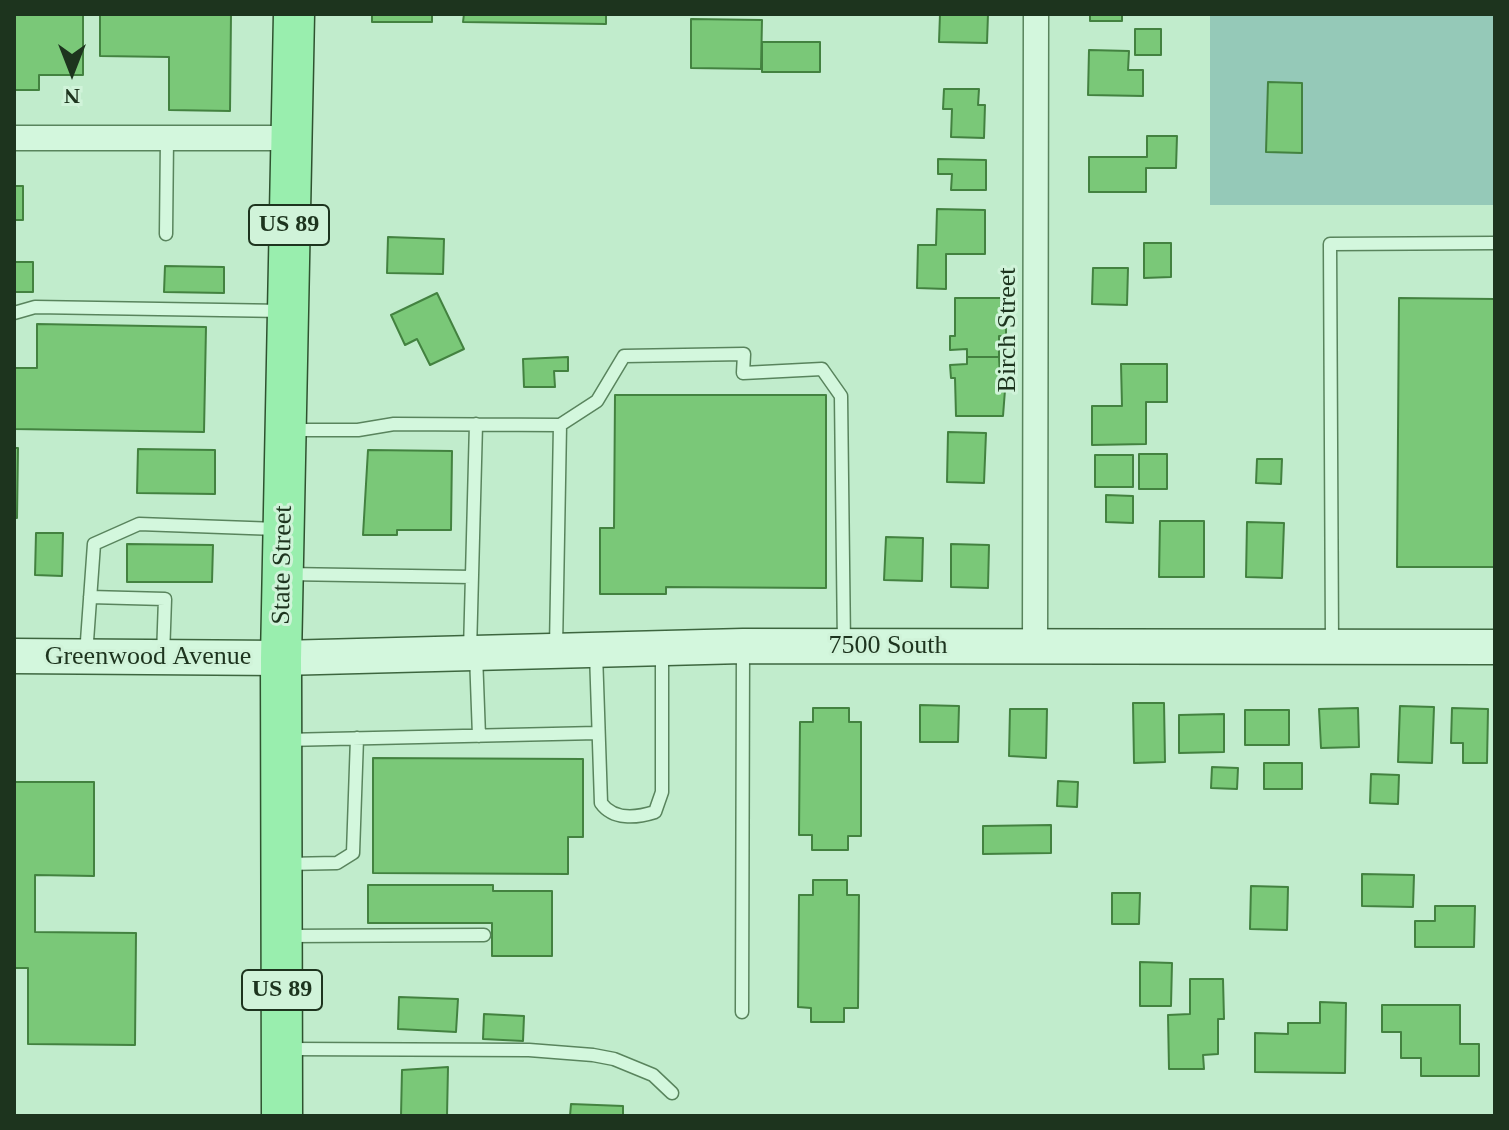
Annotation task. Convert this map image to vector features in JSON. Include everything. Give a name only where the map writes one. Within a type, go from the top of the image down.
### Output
[{"type":"main road","name":"State Street","points":[[282,1116],[281,658],[294,14]]},
{"type":"street","name":"Birch Street","points":[[1035,646],[1036,14]]},
{"type":"street","points":[[14,138],[290,138]]},
{"type":"street","name":"7500 South","points":[[281,658],[743,646],[1495,647]]},
{"type":"street","name":"Greenwood Avenue","points":[[14,656],[281,658]]},
{"type":"lane","points":[[166,234],[167,138]]},
{"type":"lane","points":[[1332,646],[1330,244],[1495,243]]},
{"type":"lane","points":[[14,313],[35,307],[287,311]]},
{"type":"lane","points":[[285,430],[358,430],[394,424],[560,425],[597,401],[624,356],[744,354],[743,373],[822,369],[841,396],[844,646]]},
{"type":"lane","points":[[476,424],[472,577],[479,736]]},
{"type":"lane","points":[[556,653],[560,425]]},
{"type":"lane","points":[[85,657],[94,544],[139,524],[284,529]]},
{"type":"lane","points":[[283,574],[472,577]]},
{"type":"lane","points":[[90,597],[165,599],[163,657]]},
{"type":"lane","points":[[742,1012],[743,646]]},
{"type":"lane","points":[[596,652],[601,803],[608,812],[618,815],[655,812],[662,792],[662,650]]},
{"type":"lane","points":[[282,740],[597,733]]},
{"type":"lane","points":[[282,864],[337,863],[353,853],[357,738]]},
{"type":"lane","points":[[282,936],[484,935]]},
{"type":"lane","points":[[282,1049],[568,1052],[614,1059],[653,1075],[672,1093]]},
{"type":"shaded area","points":[[1210,14],[1495,14],[1495,205],[1210,205]]},
{"type":"building","points":[[14,14],[83,14],[83,75],[39,75],[39,90],[14,90]]},
{"type":"building","points":[[100,14],[231,14],[230,111],[169,110],[169,57],[100,56]]},
{"type":"building","points":[[372,14],[432,14],[432,22],[372,22]]},
{"type":"building","points":[[464,14],[606,14],[606,24],[463,22]]},
{"type":"building","points":[[940,14],[988,14],[987,43],[939,42]]},
{"type":"building","points":[[1090,14],[1122,14],[1122,21],[1090,21]]},
{"type":"building","points":[[691,19],[762,20],[761,69],[691,68]]},
{"type":"building","points":[[1135,29],[1161,29],[1161,55],[1135,55]]},
{"type":"building","points":[[762,42],[820,42],[820,72],[762,72]]},
{"type":"building","points":[[1089,50],[1129,51],[1128,70],[1143,70],[1143,96],[1088,95]]},
{"type":"building","points":[[1268,82],[1302,83],[1302,153],[1266,152]]},
{"type":"building","points":[[944,89],[979,89],[978,105],[985,105],[984,138],[951,137],[952,109],[943,109]]},
{"type":"building","points":[[1147,136],[1177,136],[1176,168],[1146,168],[1146,192],[1089,192],[1089,157],[1147,157]]},
{"type":"building","points":[[938,159],[986,160],[986,190],[951,190],[952,174],[938,174]]},
{"type":"building","points":[[14,186],[23,186],[23,220],[14,220]]},
{"type":"building","points":[[937,209],[985,210],[985,254],[946,254],[946,289],[917,288],[918,245],[936,245]]},
{"type":"building","points":[[388,237],[444,239],[443,274],[387,273]]},
{"type":"building","points":[[1144,243],[1171,243],[1171,277],[1144,278]]},
{"type":"building","points":[[14,262],[33,262],[33,292],[14,292]]},
{"type":"building","points":[[165,266],[224,267],[224,293],[164,292]]},
{"type":"building","points":[[1093,268],[1128,268],[1127,305],[1092,304]]},
{"type":"building","points":[[437,293],[464,349],[430,365],[417,339],[405,345],[391,315]]},
{"type":"building","points":[[955,298],[1002,298],[1006,303],[1006,336],[999,336],[999,357],[967,357],[967,349],[950,350],[950,336],[955,336]]},
{"type":"building","points":[[1399,298],[1495,299],[1495,567],[1397,567]]},
{"type":"building","points":[[37,324],[206,327],[204,432],[14,429],[14,368],[37,368]]},
{"type":"building","points":[[568,357],[568,371],[554,371],[555,387],[524,387],[523,359]]},
{"type":"building","points":[[967,357],[999,357],[1000,377],[1006,377],[1003,416],[956,416],[955,378],[951,378],[950,365],[967,364]]},
{"type":"building","points":[[1121,364],[1167,364],[1167,402],[1146,402],[1146,444],[1092,445],[1092,406],[1122,406]]},
{"type":"building","points":[[615,395],[826,395],[826,588],[666,587],[666,594],[600,594],[600,528],[614,528]]},
{"type":"building","points":[[948,432],[986,433],[984,483],[947,482]]},
{"type":"building","points":[[14,448],[18,448],[17,518],[14,518]]},
{"type":"building","points":[[138,449],[215,450],[215,494],[137,493]]},
{"type":"building","points":[[368,450],[452,451],[451,530],[397,530],[397,535],[363,535]]},
{"type":"building","points":[[1139,454],[1167,454],[1167,489],[1139,489]]},
{"type":"building","points":[[1095,455],[1133,455],[1133,487],[1095,487]]},
{"type":"building","points":[[1257,459],[1282,459],[1281,484],[1256,483]]},
{"type":"building","points":[[1106,495],[1133,496],[1133,523],[1106,522]]},
{"type":"building","points":[[1160,521],[1204,521],[1204,577],[1159,577]]},
{"type":"building","points":[[1247,522],[1284,523],[1282,578],[1246,577]]},
{"type":"building","points":[[36,533],[63,533],[62,576],[35,575]]},
{"type":"building","points":[[886,537],[923,538],[922,581],[884,580]]},
{"type":"building","points":[[127,544],[213,545],[212,582],[127,582]]},
{"type":"building","points":[[951,544],[989,545],[988,588],[951,587]]},
{"type":"building","points":[[1133,703],[1164,703],[1165,762],[1134,763]]},
{"type":"building","points":[[920,705],[959,706],[958,742],[920,742]]},
{"type":"building","points":[[1400,706],[1434,707],[1432,763],[1398,762]]},
{"type":"building","points":[[813,708],[849,708],[849,722],[861,722],[861,836],[848,836],[848,850],[812,850],[812,835],[799,835],[800,722],[813,722]]},
{"type":"building","points":[[1358,708],[1359,747],[1321,748],[1319,709]]},
{"type":"building","points":[[1452,708],[1488,709],[1487,763],[1463,763],[1463,743],[1451,743]]},
{"type":"building","points":[[1010,709],[1047,709],[1046,758],[1009,756]]},
{"type":"building","points":[[1245,710],[1289,710],[1289,745],[1245,745]]},
{"type":"building","points":[[1224,714],[1224,752],[1179,753],[1179,715]]},
{"type":"building","points":[[373,758],[583,759],[583,837],[568,837],[568,874],[373,873]]},
{"type":"building","points":[[1264,763],[1302,763],[1302,789],[1264,789]]},
{"type":"building","points":[[1212,767],[1238,768],[1237,789],[1211,788]]},
{"type":"building","points":[[1371,774],[1399,775],[1398,804],[1370,803]]},
{"type":"building","points":[[1058,781],[1078,782],[1077,807],[1057,806]]},
{"type":"building","points":[[14,782],[94,782],[94,876],[35,875],[35,932],[136,933],[135,1045],[28,1044],[28,968],[14,968]]},
{"type":"building","points":[[1051,825],[1051,853],[983,854],[983,826]]},
{"type":"building","points":[[1362,874],[1414,875],[1413,907],[1362,906]]},
{"type":"building","points":[[813,880],[847,880],[847,895],[859,895],[858,1008],[844,1008],[844,1022],[811,1022],[811,1008],[798,1007],[799,895],[813,895]]},
{"type":"building","points":[[368,885],[493,885],[493,891],[552,891],[552,956],[492,956],[492,923],[368,923]]},
{"type":"building","points":[[1251,886],[1288,887],[1287,930],[1250,929]]},
{"type":"building","points":[[1112,893],[1140,893],[1139,924],[1112,924]]},
{"type":"building","points":[[1435,906],[1475,906],[1474,947],[1415,947],[1415,921],[1435,921]]},
{"type":"building","points":[[1140,962],[1172,963],[1171,1006],[1140,1006]]},
{"type":"building","points":[[1190,979],[1223,979],[1224,1019],[1218,1019],[1218,1054],[1203,1055],[1204,1069],[1169,1069],[1168,1015],[1190,1014]]},
{"type":"building","points":[[399,997],[458,999],[456,1032],[398,1029]]},
{"type":"building","points":[[1320,1002],[1346,1003],[1345,1073],[1255,1072],[1255,1033],[1288,1034],[1288,1023],[1320,1023]]},
{"type":"building","points":[[1382,1005],[1460,1005],[1460,1044],[1479,1044],[1479,1076],[1421,1076],[1421,1058],[1401,1058],[1401,1032],[1382,1032]]},
{"type":"building","points":[[484,1014],[524,1016],[523,1041],[483,1039]]},
{"type":"building","points":[[448,1067],[447,1116],[401,1116],[402,1070]]},
{"type":"building","points":[[571,1104],[623,1106],[623,1116],[570,1116]]}]
